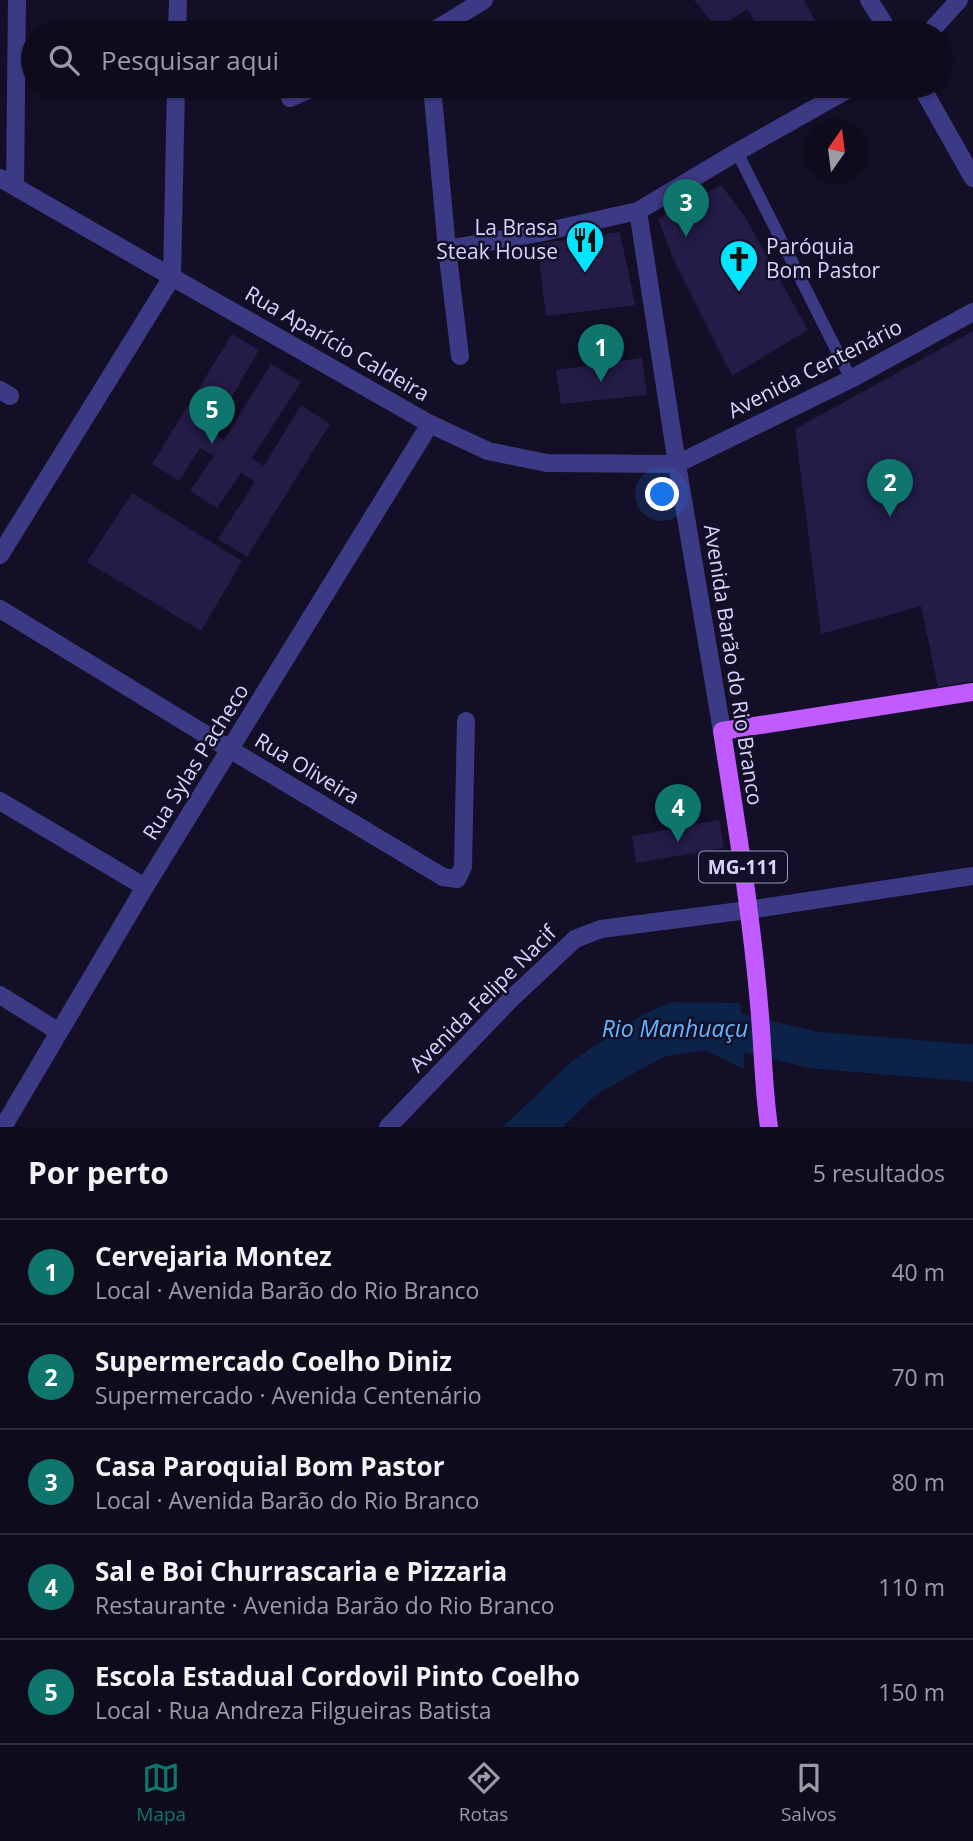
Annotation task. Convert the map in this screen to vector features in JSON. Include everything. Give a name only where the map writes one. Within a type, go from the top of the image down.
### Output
[{"type":"main road","points":[[722,731],[973,692]]},
{"type":"main road","name":"Avenida Barão do Rio Branco","points":[[722,731],[748,910],[769,1127]]},
{"type":"street","points":[[8,183],[17,0]]},
{"type":"street","points":[[177,21],[178,0]]},
{"type":"street","points":[[450,21],[484,0]]},
{"type":"street","points":[[869,0],[882,21]]},
{"type":"street","points":[[940,21],[959,0]]},
{"type":"street","points":[[0,555],[172,276],[176,98]]},
{"type":"street","points":[[433,98],[460,356]]},
{"type":"street","points":[[447,249],[539,233],[638,211],[833,98]]},
{"type":"street","points":[[928,98],[973,178]]},
{"type":"street","name":"Rua Aparício Caldeira","points":[[8,183],[430,424],[488,451],[547,463],[677,464]]},
{"type":"street","name":"Avenida Barão do Rio Branco","points":[[638,211],[722,731]]},
{"type":"street","name":"Avenida Centenário","points":[[677,464],[851,379],[973,312]]},
{"type":"street","name":"Rua Sylas Pacheco","points":[[3,1127],[145,887],[430,424]]},
{"type":"street","name":"Rua Oliveira","points":[[0,609],[443,877],[457,879],[463,867],[466,721]]},
{"type":"street","points":[[0,801],[145,887]]},
{"type":"street","name":"Avenida Felipe Nacif","points":[[388,1127],[510,1000],[575,939],[601,929],[973,876]]},
{"type":"street","points":[[0,995],[59,1032]]},
{"type":"lane","points":[[737,152],[851,379]]},
{"type":"water","name":"Rio Manhuaçu","points":[[671,1002],[740,1003],[744,1069],[705,1050],[663,1057],[597,1094],[563,1127],[503,1127],[572,1061],[642,1015]]},
{"type":"building","points":[[694,0],[804,0],[815,21],[755,21],[747,9],[729,21],[711,21]]},
{"type":"building","name":"Paróquia Bom Pastor","points":[[721,185],[745,217],[808,330],[732,376],[672,256],[658,219]]},
{"type":"building","name":"La Brasa Steak House","points":[[620,232],[635,305],[546,316],[537,244]]},
{"type":"building","points":[[973,331],[973,681],[938,687],[921,606],[821,634],[795,429]]},
{"type":"building","points":[[232,334],[259,350],[211,432],[224,440],[271,364],[301,382],[252,458],[264,466],[301,405],[330,424],[247,557],[218,539],[255,482],[241,473],[217,508],[190,491],[214,456],[200,448],[179,481],[152,464]]},
{"type":"building","points":[[642,358],[647,395],[561,404],[556,370]]},
{"type":"building","points":[[132,493],[242,561],[201,631],[87,562]]},
{"type":"building","points":[[719,820],[724,848],[636,863],[632,836]]},
{"type":"waterway","name":"Rio Manhuaçu","points":[[694,1029],[743,1033],[814,1050],[973,1063]]},
{"type":"place","name":"Casa Paroquial Bom Pastor","points":[[686,237]]},
{"type":"place","name":"La Brasa Steak House","points":[[585,274]]},
{"type":"place","name":"Paróquia Bom Pastor","points":[[739,293]]},
{"type":"place","name":"Cervejaria Montez","points":[[601,382]]},
{"type":"place","name":"Escola Estadual Cordovil Pinto Coelho","points":[[212,444]]},
{"type":"place","name":"Supermercado Coelho Diniz","points":[[890,517]]},
{"type":"place","name":"Sal e Boi Churrascaria e Pizzaria","points":[[678,842]]}]
